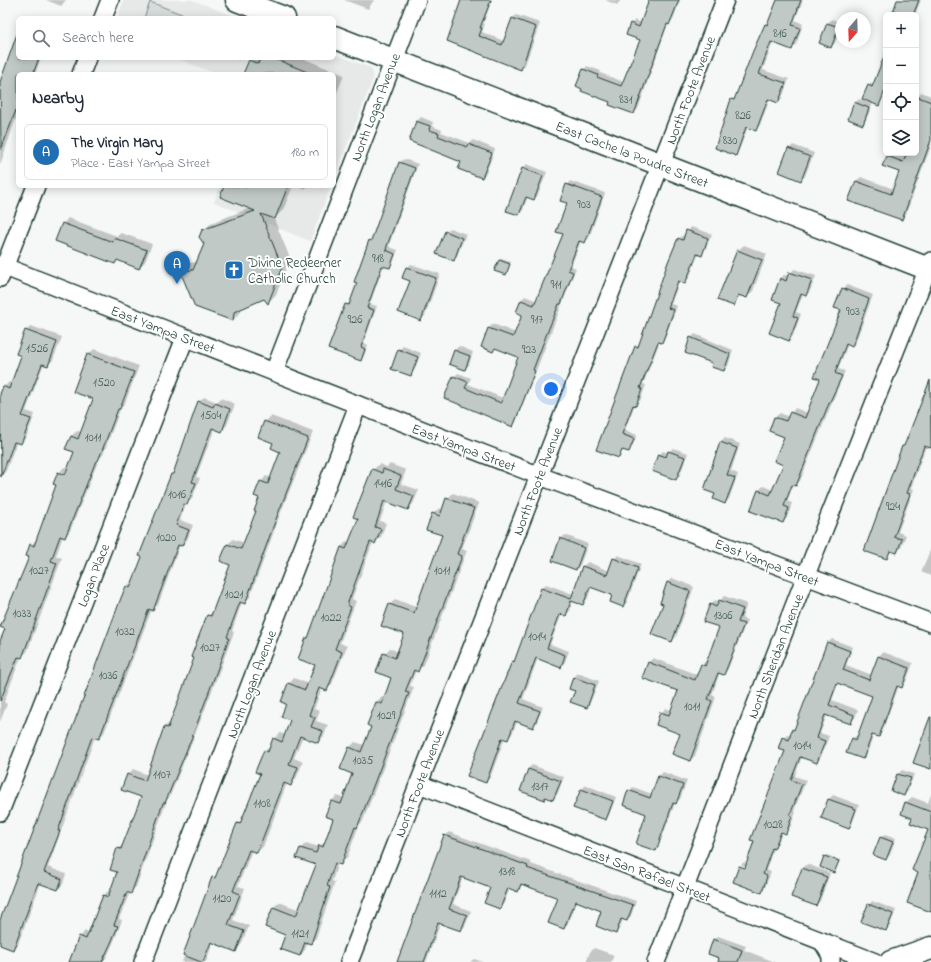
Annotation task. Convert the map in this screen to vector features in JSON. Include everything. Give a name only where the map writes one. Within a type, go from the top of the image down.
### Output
[{"type":"street","points":[[104,16],[110,0]]},
{"type":"street","points":[[237,0],[279,16]]},
{"type":"street","name":"North Logan Avenue","points":[[274,372],[417,0]]},
{"type":"street","name":"North Foote Avenue","points":[[349,962],[725,0]]},
{"type":"street","name":"East Cache la Poudre Street","points":[[336,39],[661,166],[930,267]]},
{"type":"street","points":[[82,72],[86,60]]},
{"type":"street","points":[[1,270],[35,188]]},
{"type":"street","name":"North Sheridan Avenue","points":[[656,962],[806,577],[930,267]]},
{"type":"street","name":"East Yampa Street","points":[[1,270],[185,338],[540,476],[931,623]]},
{"type":"street","name":"Logan Place","points":[[0,812],[185,338]]},
{"type":"street","name":"North Logan Avenue","points":[[143,962],[358,406]]},
{"type":"street","name":"East San Rafael Street","points":[[419,784],[876,962]]},
{"type":"street","points":[[822,941],[831,956],[831,962]]},
{"type":"street","points":[[891,962],[931,948]]},
{"type":"shaded area","points":[[124,0],[192,0],[234,16],[118,16]]},
{"type":"shaded area","points":[[150,2],[187,16],[145,16]]},
{"type":"shaded area","points":[[336,55],[371,68],[373,79],[336,174],[336,72],[211,72],[181,60],[336,60]]},
{"type":"shaded area","points":[[219,188],[330,188],[310,241],[214,202]]},
{"type":"building","points":[[461,0],[491,0],[480,28],[482,28],[479,36],[502,45],[512,18],[536,27],[521,70],[447,41]]},
{"type":"building","points":[[649,0],[679,0],[669,25],[667,24],[634,114],[609,105],[610,102],[581,91],[582,89],[576,86],[583,69],[598,75],[597,77],[621,86],[640,40],[626,35],[630,23],[639,27]]},
{"type":"building","points":[[777,0],[801,0],[792,25],[800,28],[792,50],[771,42],[759,74],[786,83],[778,103],[768,99],[756,131],[746,127],[736,156],[715,148],[731,99],[734,100],[753,51],[765,24],[767,25]]},
{"type":"building","points":[[897,0],[919,0],[914,12],[893,12]]},
{"type":"building","points":[[827,23],[835,26],[835,38],[831,48],[819,43]]},
{"type":"building","points":[[16,37],[16,60],[38,60],[34,72],[16,72],[16,110],[1,150],[0,82]]},
{"type":"building","points":[[883,59],[883,96],[879,106],[862,99],[868,85],[872,87]]},
{"type":"building","points":[[249,60],[258,64],[259,60],[278,60],[307,72],[244,72]]},
{"type":"building","points":[[919,97],[931,102],[931,140],[902,220],[848,201],[856,181],[891,194],[899,172],[882,166],[887,156],[903,162],[906,156],[919,156]]},
{"type":"building","points":[[854,102],[869,108],[863,125],[848,119]]},
{"type":"building","points":[[416,121],[430,126],[429,130],[439,133],[438,136],[467,147],[468,144],[492,153],[482,178],[458,169],[461,162],[409,141]]},
{"type":"building","points":[[788,148],[810,157],[801,181],[779,172]]},
{"type":"building","points":[[399,162],[415,168],[386,250],[395,254],[390,268],[382,266],[367,308],[374,310],[361,347],[365,349],[361,361],[328,349],[345,304],[349,305],[357,283],[354,282],[369,240],[371,241]]},
{"type":"building","points":[[522,168],[543,176],[534,200],[526,197],[519,215],[506,211]]},
{"type":"building","points":[[566,184],[602,197],[585,243],[579,241],[568,270],[573,272],[561,304],[559,304],[547,333],[533,370],[535,371],[513,427],[444,398],[453,376],[468,382],[465,388],[501,403],[518,357],[495,348],[493,352],[481,347],[488,328],[513,337],[522,315],[516,312],[521,300],[534,305],[563,234],[556,232],[567,203],[560,201]]},
{"type":"building","name":"Divine Redeemer Catholic Church","points":[[223,188],[287,188],[275,219],[261,214],[282,267],[268,304],[264,299],[234,312],[233,321],[195,307],[180,271],[193,270],[204,244],[199,237],[202,230],[255,211],[220,197]]},
{"type":"building","points":[[62,223],[113,242],[114,238],[147,250],[139,269],[117,260],[115,264],[55,241]]},
{"type":"building","points":[[686,230],[708,238],[702,256],[697,254],[685,284],[678,281],[668,308],[674,310],[662,343],[658,342],[640,388],[642,389],[636,406],[633,405],[622,434],[634,439],[629,452],[622,450],[619,458],[596,450],[635,346],[638,347],[668,262],[678,238],[683,240]]},
{"type":"building","points":[[445,231],[462,238],[454,261],[436,254]]},
{"type":"building","points":[[737,250],[762,260],[747,298],[738,295],[734,306],[717,300]]},
{"type":"building","points":[[499,260],[510,264],[506,275],[494,271]]},
{"type":"building","points":[[406,267],[436,278],[421,321],[398,312],[410,281],[402,278]]},
{"type":"building","points":[[789,272],[812,280],[806,296],[801,294],[793,316],[798,318],[789,341],[769,333],[781,303],[772,300],[780,278],[786,281]]},
{"type":"building","points":[[842,288],[869,299],[852,347],[846,344],[835,373],[842,376],[827,408],[796,486],[792,485],[784,506],[789,508],[783,523],[750,511],[758,490],[770,495],[783,465],[774,461],[784,437],[769,431],[774,417],[786,421],[790,412],[805,418],[820,379],[814,377],[841,310],[834,308]]},
{"type":"building","points":[[25,330],[57,342],[48,366],[42,364],[22,416],[31,419],[21,444],[14,442],[1,477],[0,394],[3,386],[9,389],[21,356],[16,354]]},
{"type":"building","points":[[690,337],[730,354],[724,371],[711,367],[712,363],[685,353]]},
{"type":"building","points":[[398,349],[418,357],[411,376],[391,369]]},
{"type":"building","points":[[454,350],[470,356],[465,370],[449,364]]},
{"type":"building","points":[[87,354],[134,372],[120,409],[118,409],[98,461],[96,461],[65,538],[60,536],[51,561],[57,563],[22,658],[18,657],[0,701],[0,641],[5,629],[0,627],[29,557],[26,556],[30,544],[34,546],[56,485],[53,484],[58,472],[65,475],[74,452],[65,449],[71,436],[78,439],[93,399],[73,392]]},
{"type":"building","points":[[930,380],[931,448],[924,446],[907,493],[910,494],[894,537],[902,539],[897,553],[890,551],[887,559],[864,551],[902,446],[904,446]]},
{"type":"building","points":[[198,401],[213,407],[215,403],[230,409],[222,432],[212,428],[192,482],[196,483],[187,505],[184,504],[176,525],[189,530],[182,546],[178,545],[153,611],[149,609],[99,739],[92,737],[58,831],[60,831],[44,872],[62,879],[58,890],[38,883],[13,950],[0,945],[0,920],[121,598],[126,586],[130,588],[142,557],[139,556],[171,474],[173,474]]},
{"type":"building","points":[[264,421],[308,438],[245,604],[240,602],[227,637],[229,638],[194,732],[165,803],[163,803],[131,894],[127,892],[114,925],[118,926],[111,943],[102,962],[69,962],[79,936],[86,939],[103,895],[108,897],[117,872],[110,870],[117,848],[121,849],[141,797],[121,790],[127,774],[145,781],[164,727],[168,728],[177,704],[194,658],[191,657],[207,615],[211,616],[230,565],[220,561],[227,544],[241,549],[256,511],[254,511],[259,498],[254,496],[260,481],[268,484],[280,452],[271,448],[273,443],[258,437]]},
{"type":"building","points":[[720,442],[737,448],[727,475],[735,478],[725,504],[713,499],[715,494],[704,490]]},
{"type":"building","points":[[668,451],[685,457],[676,480],[652,471],[658,454],[666,457]]},
{"type":"building","points":[[372,469],[382,473],[383,469],[401,476],[396,489],[414,496],[408,510],[384,501],[375,527],[381,529],[375,544],[370,542],[347,605],[351,607],[335,649],[342,652],[327,691],[319,688],[309,715],[315,717],[311,727],[323,731],[318,743],[300,736],[289,764],[298,767],[291,786],[284,783],[257,853],[249,850],[233,891],[240,894],[228,925],[244,931],[236,952],[211,942],[203,962],[201,962],[183,955],[212,877],[215,878],[237,823],[240,824],[260,774],[255,772],[264,750],[268,752],[273,738],[282,742],[290,720],[281,717],[286,704],[281,702],[288,683],[305,690],[315,665],[298,659],[306,638],[308,638],[341,547],[346,549],[358,519],[353,517]]},
{"type":"building","points":[[446,498],[474,508],[457,554],[462,556],[418,672],[414,670],[405,692],[409,693],[357,828],[355,827],[341,865],[335,863],[327,886],[330,887],[311,944],[305,942],[300,956],[280,949],[285,935],[265,927],[273,907],[296,916],[316,865],[296,858],[300,848],[316,853],[319,845],[323,847],[333,819],[325,816],[331,801],[341,804],[352,774],[340,769],[349,747],[361,752],[371,727],[367,725],[376,702],[382,704],[391,678],[376,672],[383,653],[395,658],[404,634],[381,626],[389,604],[414,613],[442,535],[426,530],[432,513],[440,516]]},
{"type":"building","points":[[560,538],[584,548],[576,570],[552,561]]},
{"type":"building","points":[[613,558],[638,568],[623,607],[610,602],[612,595],[590,587],[583,605],[571,601],[566,616],[560,614],[547,648],[565,655],[561,668],[536,658],[519,703],[540,711],[533,728],[515,721],[508,740],[502,738],[486,783],[467,776],[512,661],[514,662],[541,588],[571,599],[582,566],[607,575]]},
{"type":"building","points":[[667,582],[690,591],[672,642],[651,634],[663,604],[660,603]]},
{"type":"building","points":[[719,600],[743,609],[738,622],[744,624],[724,675],[718,673],[708,699],[712,701],[690,761],[672,754],[680,734],[656,725],[660,712],[669,715],[678,691],[642,678],[648,662],[695,680],[701,664],[705,666],[719,627],[703,622],[710,604],[716,607]]},
{"type":"building","points":[[827,642],[850,651],[843,670],[869,680],[878,656],[909,668],[902,688],[897,686],[879,737],[872,735],[863,759],[846,753],[852,738],[856,740],[872,696],[837,683],[829,705],[854,715],[851,724],[825,715],[817,738],[825,741],[817,763],[800,757],[791,780],[802,784],[790,815],[792,816],[786,834],[781,832],[774,849],[772,848],[763,874],[767,876],[762,893],[733,882],[739,866],[745,868],[754,841],[750,840],[785,751],[778,749],[782,737],[789,740],[792,729],[794,730]]},
{"type":"building","points":[[573,677],[595,685],[587,708],[570,702],[575,691],[569,689]]},
{"type":"building","points":[[931,717],[931,769],[913,763]]},
{"type":"building","points":[[528,769],[561,781],[553,800],[545,797],[545,800],[520,791]]},
{"type":"building","points":[[897,774],[911,778],[904,796],[891,791]]},
{"type":"building","points":[[658,776],[683,785],[676,804],[673,803],[656,851],[636,844],[646,814],[623,805],[628,790],[650,798]]},
{"type":"building","points":[[581,789],[613,801],[606,820],[573,808]]},
{"type":"building","points":[[828,799],[856,809],[849,829],[821,818]]},
{"type":"building","points":[[905,802],[931,812],[931,912],[907,903],[918,873],[912,870],[928,830],[910,823],[912,818],[901,814]]},
{"type":"building","points":[[444,835],[528,866],[527,868],[633,905],[627,921],[621,919],[616,934],[596,926],[601,911],[576,901],[574,908],[572,907],[564,929],[548,923],[558,898],[521,884],[518,892],[508,888],[500,909],[484,903],[490,888],[461,877],[449,909],[467,915],[461,931],[438,923],[424,962],[397,962]]},
{"type":"building","points":[[880,837],[893,842],[886,860],[873,855]]},
{"type":"building","points":[[824,856],[839,861],[834,873],[820,867]]},
{"type":"building","points":[[802,868],[827,877],[816,906],[791,897]]},
{"type":"building","points":[[868,904],[893,914],[886,931],[861,922]]},
{"type":"building","points":[[713,939],[742,950],[738,962],[718,962],[719,958],[708,954]]},
{"type":"place","name":"Divine Redeemer Catholic Church","points":[[234,270]]},
{"type":"place","name":"The Virgin Mary","points":[[177,284]]}]
